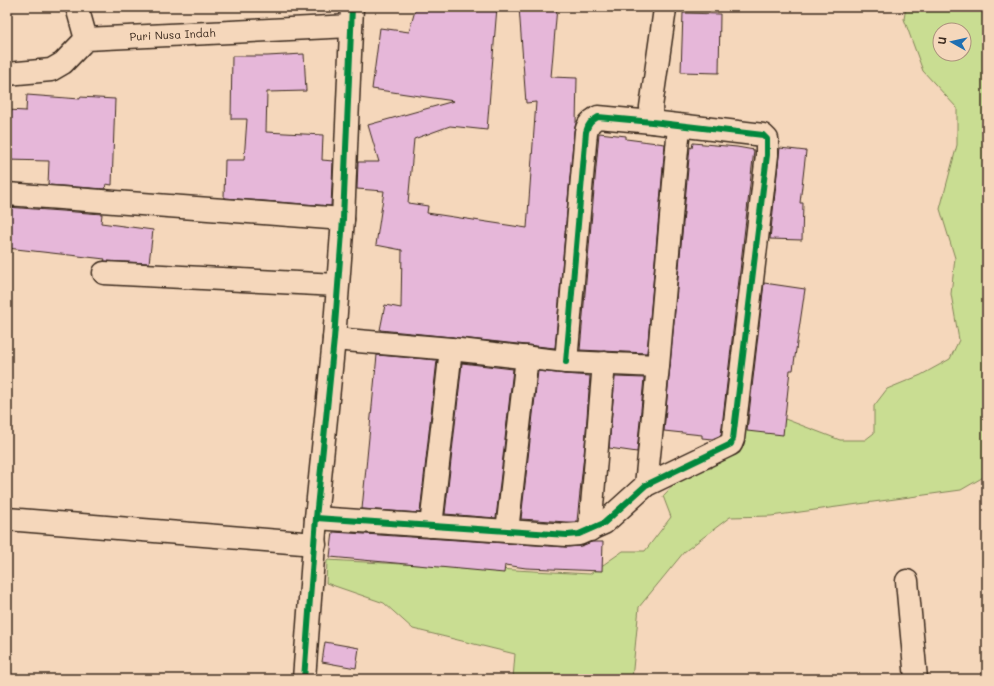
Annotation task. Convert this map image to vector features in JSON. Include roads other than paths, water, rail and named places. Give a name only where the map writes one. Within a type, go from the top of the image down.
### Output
[{"type":"street","points":[[7,74],[51,70],[63,63],[86,39],[77,7]]},
{"type":"street","points":[[652,122],[651,107],[665,9]]},
{"type":"street","points":[[304,679],[316,518],[334,339],[343,219],[352,17]]},
{"type":"street","name":"Puri Nusa Indah","points":[[86,39],[352,17]]},
{"type":"street","points":[[316,518],[567,535],[579,534],[604,524],[646,486],[731,444],[733,439],[767,155],[767,138],[763,135],[652,122],[598,117],[591,121],[587,126],[566,362]]},
{"type":"street","points":[[646,486],[679,126]]},
{"type":"street","points":[[7,194],[343,219]]},
{"type":"street","points":[[104,273],[337,285]]},
{"type":"street","points":[[334,339],[452,349],[566,362],[658,366]]},
{"type":"street","points":[[431,526],[452,349]]},
{"type":"street","points":[[507,531],[527,357]]},
{"type":"street","points":[[590,530],[604,363]]},
{"type":"street","points":[[7,519],[315,544]]},
{"type":"street","points":[[907,581],[916,679]]}]
